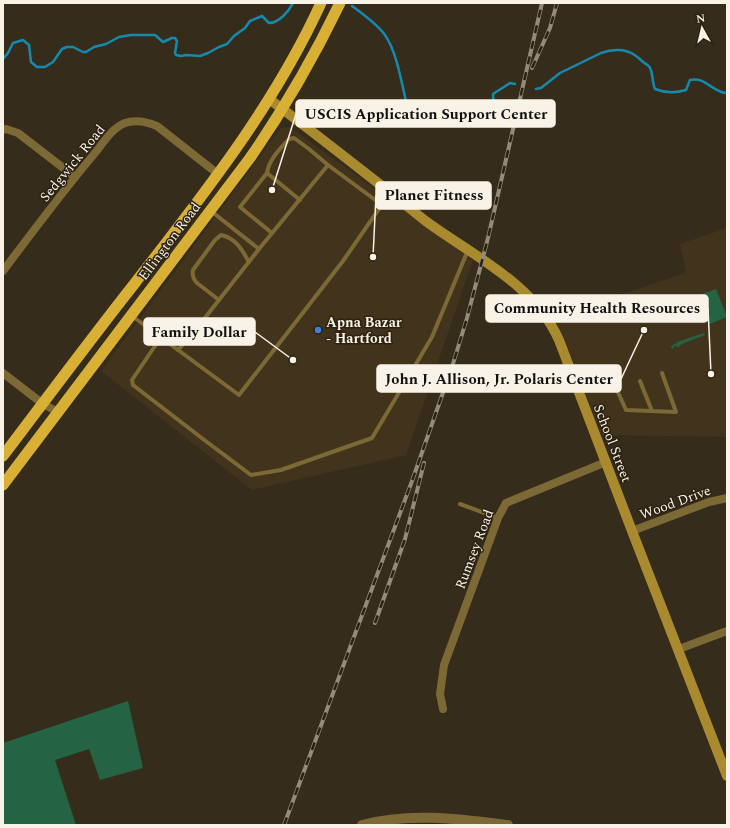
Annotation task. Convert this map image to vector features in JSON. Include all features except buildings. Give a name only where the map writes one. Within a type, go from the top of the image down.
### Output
[{"type":"highway","name":"Ellington Road","points":[[3,456],[202,197],[234,152],[269,99],[297,50],[321,3]]},
{"type":"highway","name":"Ellington Road","points":[[3,485],[243,167],[282,109],[315,53],[340,3]]},
{"type":"highway","points":[[118,305],[132,315]]},
{"type":"main road","name":"School Street","points":[[269,99],[427,222],[494,268],[525,292],[536,303],[548,320],[559,340],[727,776]]},
{"type":"street","name":"Sedgwick Road","points":[[3,271],[75,177],[113,131],[124,124],[135,121],[147,122],[157,126],[218,174]]},
{"type":"street","points":[[3,130],[6,129],[18,133],[75,177]]},
{"type":"street","points":[[3,374],[43,404],[58,412]]},
{"type":"street","name":"Rumsey Road","points":[[443,709],[440,694],[444,666],[498,518],[506,503],[606,462]]},
{"type":"street","name":"Wood Drive","points":[[632,531],[709,502],[727,498]]},
{"type":"street","points":[[678,649],[727,631]]},
{"type":"street","points":[[362,825],[372,822],[415,818],[446,818],[508,825]]},
{"type":"lane","points":[[272,233],[240,207],[268,173],[268,166],[274,157],[289,139],[292,138],[309,149],[382,205]]},
{"type":"lane","points":[[178,350],[328,165]]},
{"type":"lane","points":[[268,173],[300,200]]},
{"type":"lane","points":[[132,315],[239,395],[343,261],[390,193]]},
{"type":"lane","points":[[211,211],[259,249]]},
{"type":"lane","points":[[219,300],[197,283],[192,275],[193,270],[215,240],[222,235],[233,239],[249,262]]},
{"type":"lane","points":[[161,337],[132,380],[133,385],[251,475],[281,470],[372,438],[432,337],[468,250]]},
{"type":"lane","points":[[616,390],[626,410],[676,412],[662,373]]},
{"type":"lane","points":[[640,381],[652,411]]},
{"type":"lane","points":[[460,504],[498,518]]},
{"type":"shaded area","points":[[290,127],[473,260],[406,455],[252,490],[101,371],[281,128]]},
{"type":"shaded area","points":[[727,228],[727,437],[602,435],[566,342],[554,317],[686,273],[680,244]]},
{"type":"green space","points":[[716,289],[727,317],[710,324],[699,295]]},
{"type":"green space","points":[[704,333],[705,335],[682,344],[677,348],[676,345],[672,349],[671,346],[677,342]]},
{"type":"green space","points":[[128,701],[143,768],[100,780],[89,749],[55,760],[76,825],[3,825],[3,743]]},
{"type":"waterway","points":[[3,59],[13,43],[23,40],[29,45],[31,62],[37,67],[45,67],[53,62],[62,49],[67,47],[73,47],[86,52],[94,47],[106,44],[119,37],[131,35],[155,35],[163,42],[175,38],[177,41],[176,55],[200,56],[227,44],[234,36],[245,28],[250,21],[262,16],[269,23],[280,19],[289,10],[293,3]]},
{"type":"waterway","points":[[352,6],[370,19],[385,35],[393,50],[399,69],[407,106],[412,111],[430,115],[440,123],[452,125],[457,124],[460,121],[468,108],[477,105],[484,106],[487,118],[490,120],[494,112],[493,94],[510,83],[515,84]]},
{"type":"waterway","points":[[536,89],[541,88],[560,73],[601,53],[623,50],[632,53],[649,66],[652,72],[655,89],[667,92],[682,91],[686,90],[690,80],[695,79],[705,82],[717,90],[727,93]]},
{"type":"railway","points":[[284,825],[412,481],[452,367],[467,318],[488,238],[542,3]]},
{"type":"railway","points":[[532,68],[550,28],[557,3]]},
{"type":"railway","points":[[375,623],[405,539],[424,463]]},
{"type":"place","name":"USCIS Application Support Center","points":[[272,190]]},
{"type":"place","name":"Planet Fitness","points":[[373,257]]},
{"type":"place","name":"Apna Bazar - Hartford","points":[[318,330]]},
{"type":"place","name":"John J. Allison, Jr. Polaris Center","points":[[644,330]]},
{"type":"place","name":"Family Dollar","points":[[293,360]]},
{"type":"place","name":"Community Health Resources","points":[[711,374]]}]
